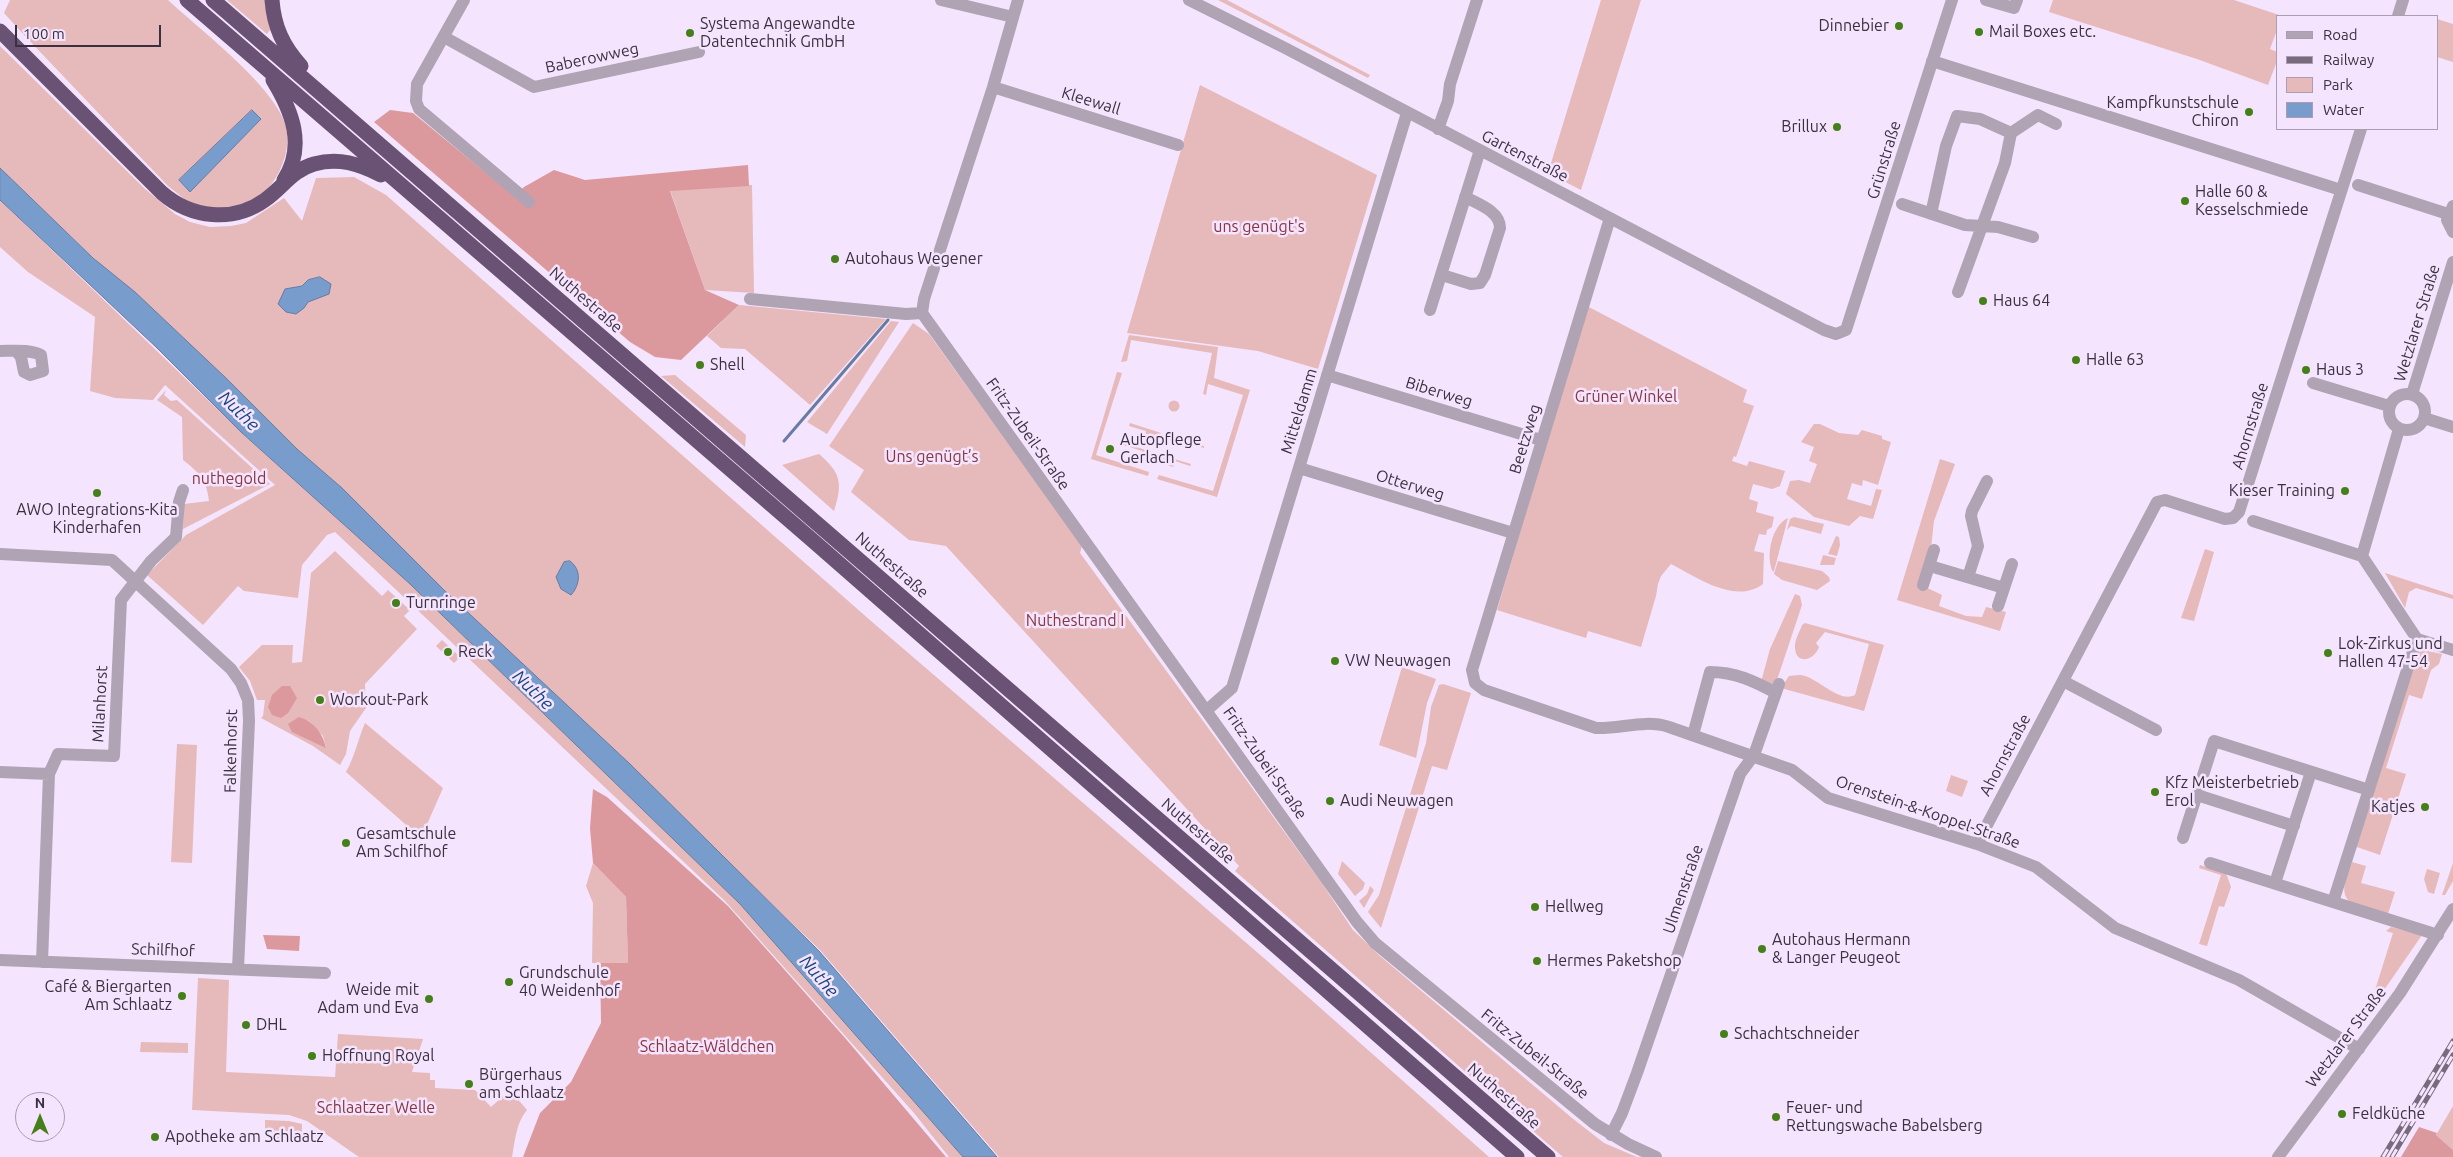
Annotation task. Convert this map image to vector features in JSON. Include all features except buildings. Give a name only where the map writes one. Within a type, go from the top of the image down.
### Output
[{"type":"highway","name":"Nuthestraße","points":[[187,0],[811,539],[1517,1157]]},
{"type":"highway","name":"Nuthestraße","points":[[213,0],[1548,1157]]},
{"type":"highway","points":[[272,0],[276,25],[285,48],[330,102]]},
{"type":"highway","points":[[0,31],[162,193],[177,204],[204,214],[236,213],[261,203],[304,168],[332,161],[361,165],[400,184]]},
{"type":"highway","points":[[265,67],[286,101],[295,127],[294,156],[281,185]]},
{"type":"street","points":[[464,0],[417,84],[416,101],[419,110],[529,202]]},
{"type":"street","points":[[941,0],[1012,17]]},
{"type":"street","points":[[750,299],[906,314],[922,313],[924,299],[993,87],[1018,0]]},
{"type":"street","name":"Gartenstraße","points":[[1189,0],[1824,330],[1836,334],[1846,330]]},
{"type":"street","points":[[1438,129],[1448,101],[1450,84],[1478,0]]},
{"type":"street","name":"Grünstraße","points":[[1846,330],[1952,0]]},
{"type":"street","points":[[1986,0],[2014,8],[2017,0]]},
{"type":"street","points":[[2398,15],[2403,0]]},
{"type":"street","name":"Baberowweg","points":[[444,37],[534,87],[699,52]]},
{"type":"street","points":[[1932,61],[2342,190]]},
{"type":"street","name":"Kleewall","points":[[993,87],[1178,145]]},
{"type":"street","name":"Mitteldamm","points":[[1207,710],[1232,688],[1407,113]]},
{"type":"street","points":[[1958,292],[1980,226],[2005,163],[2010,133],[2038,115],[2056,124]]},
{"type":"street","points":[[1931,214],[1946,146],[1957,116],[1980,119],[2010,133]]},
{"type":"street","name":"Ahornstraße","points":[[1977,844],[2157,502],[2165,500],[2225,519],[2233,518],[2239,512],[2362,130]]},
{"type":"street","points":[[1430,310],[1480,150]]},
{"type":"street","points":[[2358,185],[2451,210],[2448,225],[2453,232]]},
{"type":"street","points":[[1442,274],[1471,284],[1480,283],[1484,279],[1500,228],[1498,218],[1465,197]]},
{"type":"street","points":[[1902,204],[1931,214],[1980,226],[1998,227],[2033,237]]},
{"type":"street","name":"Beetzweg","points":[[1472,670],[1610,218]]},
{"type":"street","name":"Wetzlarer Straße","points":[[2412,394],[2453,262]]},
{"type":"street","name":"Fritz-Zubeil-Straße","points":[[922,313],[1207,710],[1346,908],[1375,943],[1547,1087],[1611,1135],[1656,1157]]},
{"type":"street","points":[[0,351],[16,351]]},
{"type":"street","name":"Biberweg","points":[[1327,375],[1542,440]]},
{"type":"street","points":[[2313,383],[2389,406],[2391,422],[2399,429],[2411,430],[2421,423],[2424,418],[2453,427]]},
{"type":"street","name":"Wetzlarer Straße","points":[[2389,406],[2395,397],[2401,394],[2412,394],[2422,401],[2425,412],[2424,418]]},
{"type":"street","points":[[2362,556],[2399,429]]},
{"type":"street","name":"Otterweg","points":[[1299,468],[1513,533]]},
{"type":"street","points":[[1968,578],[1978,546],[1971,516],[1986,481]]},
{"type":"street","points":[[136,580],[151,561],[176,537],[179,502],[183,490]]},
{"type":"street","points":[[2253,521],[2362,556],[2417,639],[2453,650]]},
{"type":"street","points":[[1924,585],[1934,550]]},
{"type":"street","name":"Falkenhorst","points":[[0,554],[112,560],[231,669],[241,683],[248,700],[249,721],[238,969]]},
{"type":"street","points":[[1998,606],[2012,564]]},
{"type":"street","points":[[1930,566],[2004,588]]},
{"type":"street","name":"Milanhorst","points":[[42,962],[49,774],[58,754],[114,756],[121,600],[136,580]]},
{"type":"street","points":[[2333,902],[2417,639]]},
{"type":"street","name":"Orenstein-&-Koppel-Straße","points":[[1472,670],[1473,679],[1480,688],[1578,723],[1610,729],[1650,723],[1662,725],[1754,755],[1792,770],[1828,798],[1977,844],[2043,870],[2115,928],[2239,980],[2358,1049]]},
{"type":"street","name":"Ulmenstraße","points":[[1611,1135],[1622,1113],[1637,1073],[1740,774],[1754,755],[1777,688],[1726,672],[1710,672],[1693,735]]},
{"type":"street","points":[[2062,681],[2156,730]]},
{"type":"street","points":[[2183,838],[2214,741],[2369,790]]},
{"type":"street","points":[[0,772],[49,774]]},
{"type":"street","points":[[2275,884],[2311,772]]},
{"type":"street","points":[[2197,795],[2294,826]]},
{"type":"street","points":[[2210,863],[2438,935]]},
{"type":"street","name":"Wetzlarer Straße","points":[[2278,1157],[2400,993],[2453,909]]},
{"type":"street","name":"Schilfhof","points":[[0,960],[325,973]]},
{"type":"green space","points":[[10,0],[168,0],[235,59],[253,77],[280,111],[286,127],[287,138],[286,150],[279,173],[264,192],[255,199],[241,205],[228,208],[205,208],[199,207],[183,198],[168,186],[4,13]]},
{"type":"green space","points":[[227,0],[266,0],[270,30],[267,34]]},
{"type":"green space","points":[[1218,0],[1227,0],[1370,75],[1368,78]]},
{"type":"green space","points":[[1601,0],[1641,0],[1581,190],[1548,173]]},
{"type":"green space","points":[[2053,0],[2234,0],[2279,15],[2276,15],[2276,33],[2270,49],[2276,52],[2276,64],[2268,85],[2197,59],[2049,12]]},
{"type":"green space","points":[[2438,19],[2453,24],[2453,62],[2438,57]]},
{"type":"green space","points":[[0,46],[145,189],[175,214],[190,222],[210,227],[246,223],[284,198],[302,221],[316,178],[354,177],[386,195],[871,621],[1265,959],[1489,1157],[999,1157],[820,950],[0,169]]},
{"type":"green space","name":"uns genügt's","points":[[1200,85],[1377,175],[1318,369],[1258,351],[1127,333]]},
{"type":"green space","points":[[390,110],[413,113],[514,196],[524,187],[554,170],[585,180],[748,165],[749,186],[670,191],[705,290],[739,305],[681,360],[655,357],[630,342],[374,122]]},
{"type":"green space","points":[[752,185],[754,293],[705,290],[670,190]]},
{"type":"green space","points":[[0,200],[241,432],[410,584],[740,903],[963,1157],[949,1157],[914,1113],[725,901],[335,532],[327,535],[302,565],[298,598],[244,591],[238,586],[203,625],[147,575],[186,535],[275,485],[165,385],[153,400],[115,398],[90,391],[95,317],[28,272],[0,247]]},
{"type":"green space","points":[[739,305],[886,319],[810,405],[745,349],[721,348],[707,336]]},
{"type":"green space","name":"Grüner Winkel","points":[[1587,306],[1747,390],[1743,402],[1754,406],[1736,457],[1734,456],[1732,461],[1747,466],[1749,461],[1785,471],[1780,486],[1772,489],[1753,484],[1749,499],[1758,502],[1756,512],[1774,517],[1772,527],[1767,530],[1766,535],[1759,534],[1754,551],[1764,553],[1763,584],[1752,590],[1740,592],[1728,590],[1704,582],[1671,564],[1661,576],[1658,584],[1641,647],[1588,631],[1586,638],[1497,610]]},
{"type":"green space","points":[[891,321],[899,322],[827,434],[807,422]]},
{"type":"green space","points":[[913,323],[929,334],[1082,546],[1080,553],[1321,882],[1353,930],[1380,956],[1572,1118],[1604,1143],[1637,1157],[1563,1157],[1235,871],[1239,866],[946,546],[909,540],[851,492],[864,470],[829,446]]},
{"type":"green space","points":[[1129,335],[1218,347],[1214,378],[1250,390],[1217,497],[1157,479],[1159,475],[1213,491],[1243,395],[1208,384],[1206,395],[1203,394],[1212,353],[1131,340],[1127,361],[1121,362]]},
{"type":"green space","points":[[1117,372],[1122,373],[1096,455],[1149,472],[1148,476],[1091,459]]},
{"type":"green space","points":[[675,375],[746,435],[745,447],[661,376]]},
{"type":"green space","name":"nuthegold","points":[[166,390],[164,395],[171,401],[177,400],[270,484],[183,529],[184,504],[209,501],[204,482],[194,469],[183,460],[182,417],[157,400]]},
{"type":"green space","points":[[1174,400],[1180,406],[1174,412],[1168,406]]},
{"type":"green space","points":[[1130,423],[1161,433],[1159,441],[1145,437],[1146,431],[1129,426]]},
{"type":"green space","points":[[1814,424],[1820,424],[1839,433],[1858,435],[1862,430],[1882,436],[1882,439],[1891,442],[1878,485],[1863,480],[1862,486],[1852,483],[1847,499],[1871,506],[1876,489],[1882,490],[1873,519],[1860,516],[1849,526],[1814,517],[1786,494],[1790,481],[1799,480],[1810,483],[1817,464],[1809,461],[1814,447],[1801,442]]},
{"type":"green space","points":[[1171,436],[1204,446],[1204,448],[1181,442],[1179,447],[1168,443]]},
{"type":"green space","points":[[1124,443],[1155,453],[1153,461],[1140,457],[1142,451],[1123,445]]},
{"type":"green space","points":[[819,454],[832,467],[838,479],[839,493],[834,511],[782,465]]},
{"type":"green space","points":[[1164,456],[1191,464],[1190,466],[1175,461],[1173,467],[1162,463]]},
{"type":"green space","points":[[1940,459],[1955,464],[1934,521],[1931,548],[1919,584],[1942,595],[1939,606],[1966,616],[1982,617],[1986,607],[2006,612],[2000,631],[1897,600]]},
{"type":"green space","points":[[1794,517],[1824,524],[1821,534],[1791,526],[1787,530],[1790,519]]},
{"type":"green space","points":[[1788,518],[1773,572],[1770,558],[1771,542],[1778,527]]},
{"type":"green space","points":[[1836,536],[1839,537],[1840,545],[1837,556],[1828,554]]},
{"type":"green space","points":[[2205,549],[2214,552],[2194,621],[2181,618]]},
{"type":"green space","points":[[335,551],[382,596],[388,590],[410,610],[404,616],[417,629],[365,684],[366,708],[350,731],[346,754],[340,765],[313,746],[261,718],[263,716],[265,700],[257,700],[250,681],[239,667],[262,645],[293,645],[292,663],[302,662],[311,573]],"holes":[[[308,720],[323,736],[326,747],[315,742]]]},
{"type":"green space","points":[[1823,555],[1836,558],[1834,565],[1820,565]]},
{"type":"green space","points":[[1778,561],[1822,571],[1829,577],[1830,581],[1817,590],[1782,580],[1774,574]]},
{"type":"green space","points":[[2385,573],[2453,595],[2453,599],[2416,588],[2409,592],[2405,608]]},
{"type":"green space","points":[[1795,594],[1800,596],[1802,605],[1775,686],[1761,682],[1770,649]]},
{"type":"green space","points":[[1805,623],[1884,645],[1864,711],[1781,688],[1789,676],[1801,675],[1811,678],[1836,694],[1849,697],[1855,695],[1869,644],[1825,632],[1816,643],[1819,647],[1817,652],[1809,658],[1802,659],[1796,653],[1795,645],[1802,625]]},
{"type":"green space","name":"Reck","points":[[442,640],[460,657],[454,663],[436,646]]},
{"type":"green space","points":[[2423,650],[2442,654],[2439,664],[2431,670],[2422,699],[2409,695],[2386,768],[2406,774],[2380,855],[2357,847],[2357,845],[2418,653]]},
{"type":"green space","points":[[1402,667],[1436,679],[1427,703],[1416,758],[1379,745]]},
{"type":"green space","points":[[1443,684],[1471,693],[1447,770],[1432,766],[1381,928],[1368,912],[1379,895],[1426,743],[1431,707],[1439,685]]},
{"type":"green space","points":[[282,686],[290,686],[297,698],[288,713],[281,718],[272,715],[268,707],[272,695]]},
{"type":"green space","points":[[299,717],[317,729],[323,738],[326,748],[292,732],[288,724]]},
{"type":"green space","points":[[365,723],[443,788],[421,838],[346,772]]},
{"type":"green space","points":[[177,744],[197,745],[192,863],[171,862]]},
{"type":"green space","points":[[1951,775],[1968,781],[1962,797],[1946,791]]},
{"type":"green space","name":"Schlaatz-Wäldchen","points":[[593,789],[607,797],[728,906],[846,1039],[946,1157],[523,1157],[540,1113],[571,1082],[601,1023],[600,963],[628,963],[626,897],[593,863],[590,828]]},
{"type":"green space","points":[[1342,861],[1365,883],[1363,889],[1355,896],[1338,874]]},
{"type":"green space","points":[[2352,862],[2366,866],[2361,883],[2395,892],[2388,914],[2350,902],[2346,898],[2344,888]]},
{"type":"green space","points":[[593,863],[626,897],[628,964],[592,963],[593,903],[586,886]]},
{"type":"green space","points":[[2453,863],[2453,881],[2445,895],[2442,895]]},
{"type":"green space","points":[[2200,865],[2226,873],[2231,887],[2224,907],[2219,906],[2207,946],[2199,944],[2221,875],[2199,868]]},
{"type":"green space","points":[[2427,869],[2440,873],[2434,894],[2428,892],[2424,879]]},
{"type":"green space","points":[[1370,886],[1374,890],[1364,908],[1359,901],[1367,894]]},
{"type":"green space","points":[[2391,927],[2422,935],[2373,1006],[2371,1003],[2393,933],[2386,931]]},
{"type":"green space","points":[[263,935],[300,936],[299,951],[267,949]]},
{"type":"green space","name":"Schlaatzer Welle","points":[[198,978],[229,980],[226,1072],[335,1077],[338,1034],[423,1039],[412,1072],[430,1073],[430,1080],[435,1080],[435,1088],[475,1090],[491,1107],[510,1090],[527,1110],[518,1126],[512,1157],[359,1157],[307,1121],[289,1115],[192,1110]]},
{"type":"green space","points":[[141,1042],[188,1043],[188,1053],[140,1052]]},
{"type":"green space","points":[[2453,1106],[2453,1150],[2436,1135]]},
{"type":"green space","points":[[265,1120],[289,1121],[302,1124],[302,1140],[298,1142],[265,1141]]},
{"type":"green space","points":[[2419,1127],[2437,1133],[2436,1135],[2453,1150],[2453,1157],[2401,1157]]},
{"type":"water","points":[[252,110],[261,119],[190,192],[179,180]]},
{"type":"water","name":"Nuthe","points":[[0,168],[93,258],[135,292],[227,379],[297,449],[342,488],[445,591],[630,764],[819,951],[997,1157],[963,1157],[740,904],[410,584],[241,432],[157,348],[0,200]]},
{"type":"water","points":[[320,277],[331,284],[329,294],[308,302],[296,314],[286,312],[278,304],[285,289],[302,286],[308,280]]},
{"type":"water","points":[[570,561],[578,573],[578,582],[571,595],[561,589],[556,577],[564,562]]},
{"type":"waterway","points":[[784,441],[888,320]]},
{"type":"railway","points":[[2383,1157],[2453,1041]]},
{"type":"railway","points":[[2392,1157],[2453,1055]]},
{"type":"place","name":"Dinnebier","points":[[1899,26]]},
{"type":"place","name":"Mail Boxes etc.","points":[[1979,32]]},
{"type":"place","name":"Systema Angewandte Datentechnik GmbH","points":[[690,33]]},
{"type":"place","name":"Kampfkunstschule Chiron","points":[[2249,112]]},
{"type":"place","name":"Brillux","points":[[1837,127]]},
{"type":"place","name":"Halle 60 & Kesselschmiede","points":[[2185,201]]},
{"type":"place","name":"Autohaus Wegener","points":[[835,259]]},
{"type":"place","name":"Haus 64","points":[[1983,301]]},
{"type":"place","name":"Halle 63","points":[[2076,360]]},
{"type":"place","name":"Shell","points":[[700,365]]},
{"type":"place","name":"Haus 3","points":[[2306,370]]},
{"type":"place","name":"Autopflege Gerlach","points":[[1110,449]]},
{"type":"place","name":"Kieser Training","points":[[2345,491]]},
{"type":"place","name":"AWO Integrations-Kita Kinderhafen","points":[[97,493]]},
{"type":"place","name":"Turnringe","points":[[396,603]]},
{"type":"place","name":"Reck","points":[[448,652]]},
{"type":"place","name":"Lok-Zirkus und Hallen 47-54","points":[[2328,653]]},
{"type":"place","name":"VW Neuwagen","points":[[1335,661]]},
{"type":"place","name":"Workout-Park","points":[[320,700]]},
{"type":"place","name":"Kfz Meisterbetrieb Erol","points":[[2155,792]]},
{"type":"place","name":"Audi Neuwagen","points":[[1330,801]]},
{"type":"place","name":"Katjes","points":[[2425,807]]},
{"type":"place","name":"Gesamtschule Am Schilfhof","points":[[346,843]]},
{"type":"place","name":"Hellweg","points":[[1535,907]]},
{"type":"place","name":"Autohaus Hermann & Langer Peugeot","points":[[1762,949]]},
{"type":"place","name":"Hermes Paketshop","points":[[1537,961]]},
{"type":"place","name":"Grundschule 40 Weidenhof","points":[[509,982]]},
{"type":"place","name":"Café & Biergarten Am Schlaatz","points":[[182,996]]},
{"type":"place","name":"Weide mit Adam und Eva","points":[[429,999]]},
{"type":"place","name":"DHL","points":[[246,1025]]},
{"type":"place","name":"Schachtschneider","points":[[1724,1034]]},
{"type":"place","name":"Hoffnung Royal","points":[[312,1056]]},
{"type":"place","name":"Bürgerhaus am Schlaatz","points":[[469,1084]]},
{"type":"place","name":"Feldküche","points":[[2342,1114]]},
{"type":"place","name":"Feuer- und Rettungswache Babelsberg","points":[[1776,1117]]},
{"type":"place","name":"Apotheke am Schlaatz","points":[[155,1137]]},
{"type":"park label","name":"Uns genügt’s","points":[[932,457]]},
{"type":"park label","name":"Nuthestrand I","points":[[1075,621]]}]
